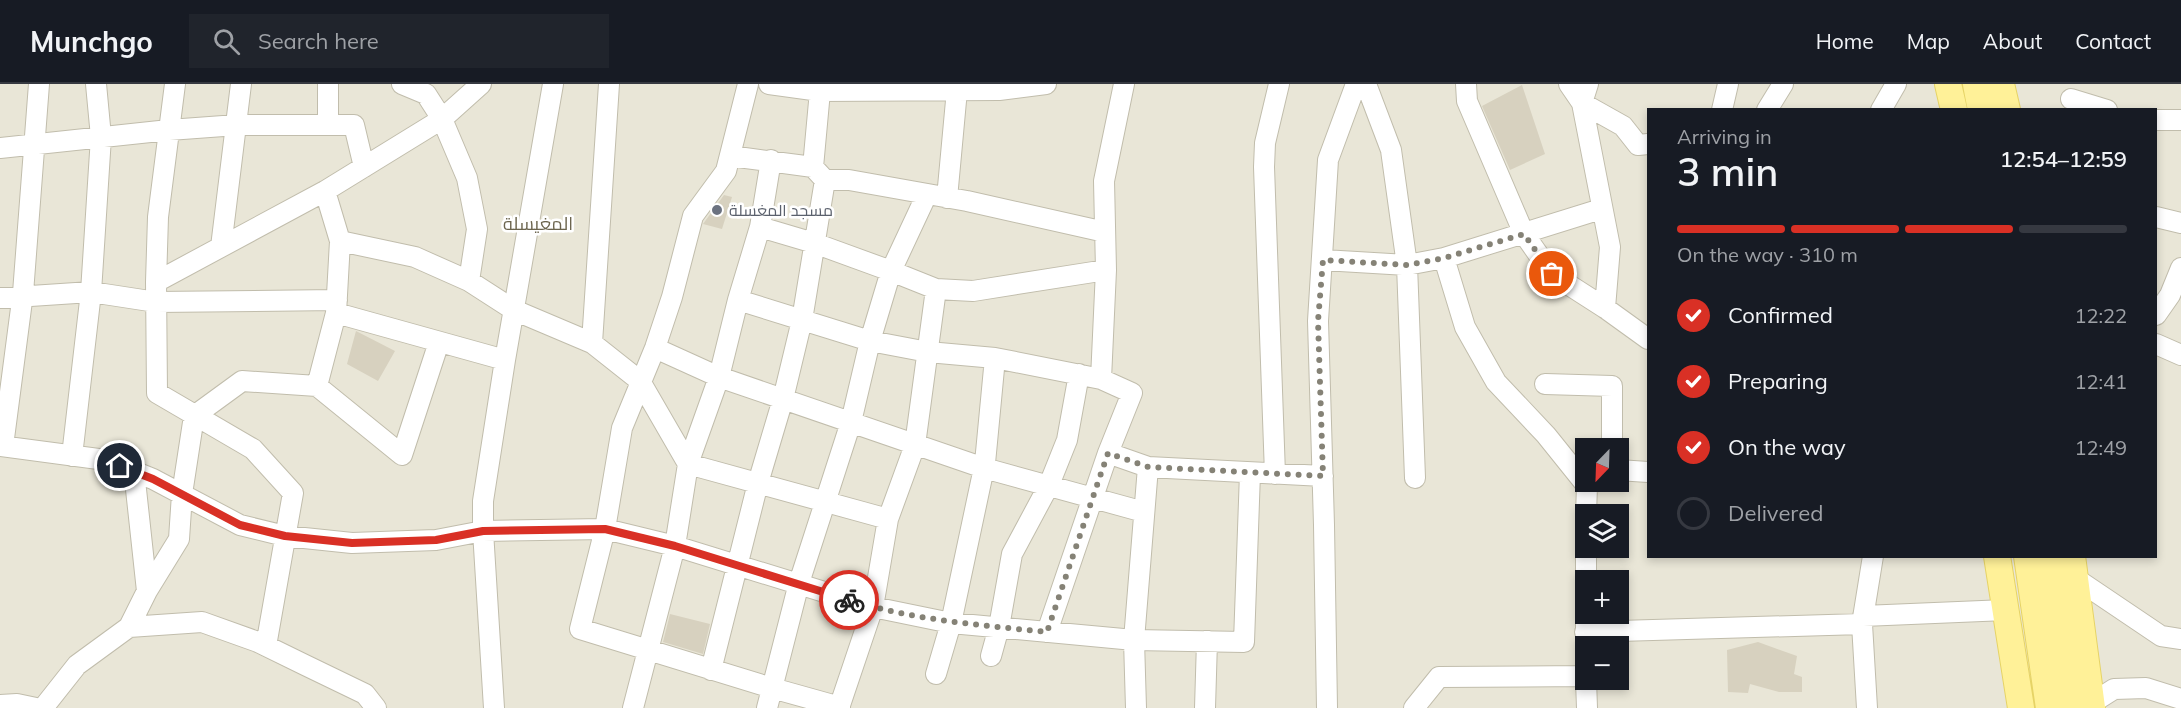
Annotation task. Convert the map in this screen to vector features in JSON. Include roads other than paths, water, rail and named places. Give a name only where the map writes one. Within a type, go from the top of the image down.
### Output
[{"type":"main road","points":[[1935,84],[1936,108]]},
{"type":"main road","points":[[1948,84],[1954,108]]},
{"type":"main road","points":[[1976,84],[1981,108]]},
{"type":"main road","points":[[2001,84],[2007,108]]},
{"type":"main road","points":[[1997,558],[2021,708]]},
{"type":"main road","points":[[2027,558],[2049,708]]},
{"type":"main road","points":[[2052,558],[2086,706]]},
{"type":"main road","points":[[2074,567],[2086,706]]},
{"type":"street","points":[[39,84],[22,296],[1,446],[106,460],[182,494],[240,525],[285,536],[352,543],[436,540],[483,531],[605,529],[737,564],[873,607],[951,622],[1134,640],[1244,642],[1250,473]]},
{"type":"street","points":[[72,456],[91,292],[101,137],[96,84]]},
{"type":"street","points":[[175,84],[158,217],[156,282],[158,393],[253,449],[293,493],[266,646]]},
{"type":"street","points":[[221,247],[241,84]]},
{"type":"street","points":[[328,84],[328,125]]},
{"type":"street","points":[[402,84],[426,94],[442,119],[467,178],[477,229],[469,281]]},
{"type":"street","points":[[156,282],[325,191],[442,119],[482,84]]},
{"type":"street","points":[[494,708],[483,501],[553,84]]},
{"type":"street","points":[[592,343],[609,84]]},
{"type":"street","points":[[748,84],[726,171],[693,216],[672,297],[655,348],[622,428],[605,529],[580,629],[840,707],[873,607],[888,519],[915,445],[936,289]]},
{"type":"street","points":[[769,84],[821,88],[957,90],[999,90],[1046,84]]},
{"type":"street","points":[[1101,379],[1106,270],[1104,181],[1124,84]]},
{"type":"street","points":[[1275,474],[1264,167],[1266,143],[1279,84]]},
{"type":"street","points":[[1326,708],[1318,321],[1328,160],[1356,84]]},
{"type":"street","points":[[1366,84],[1392,150],[1407,265],[1415,478]]},
{"type":"street","points":[[1466,84],[1467,100],[1524,234],[1552,274],[1647,338]]},
{"type":"street","points":[[1569,84],[1585,93],[1623,126],[1638,144],[1647,144]]},
{"type":"street","points":[[1722,108],[1728,84]]},
{"type":"street","points":[[1768,108],[1784,84]]},
{"type":"street","points":[[1882,108],[1896,84]]},
{"type":"street","points":[[711,670],[802,320],[814,243],[819,173],[821,88]]},
{"type":"street","points":[[767,708],[799,583],[851,422],[870,340],[891,271],[937,196],[957,90]]},
{"type":"street","points":[[1585,93],[1601,209],[1610,247],[1605,308]]},
{"type":"street","points":[[2071,98],[2101,108]]},
{"type":"street","points":[[2157,120],[2181,120]]},
{"type":"street","points":[[0,148],[237,125],[354,125],[364,167]]},
{"type":"street","points":[[729,156],[771,160],[849,180],[1106,232]]},
{"type":"street","points":[[633,708],[675,546],[688,464],[719,377],[738,300],[760,227],[771,160]]},
{"type":"street","points":[[317,386],[336,307],[340,241],[325,191]]},
{"type":"street","points":[[1323,260],[1407,265],[1444,258],[1601,209]]},
{"type":"street","points":[[2157,217],[2181,223]]},
{"type":"street","points":[[760,227],[814,243],[936,289],[973,291],[1106,270]]},
{"type":"street","points":[[340,241],[415,257],[469,281],[514,310],[592,343],[640,381],[688,464],[888,519]]},
{"type":"street","points":[[1444,258],[1465,327],[1496,382],[1575,467]]},
{"type":"street","points":[[2157,314],[2170,295],[2181,268]]},
{"type":"street","points":[[0,298],[91,292],[156,302],[336,307],[439,342],[505,360]]},
{"type":"street","points":[[738,300],[870,340],[928,352],[995,358],[1079,374],[1101,379],[1132,393],[1108,453],[1047,632]]},
{"type":"street","points":[[42,708],[77,665],[129,627],[147,591],[179,539],[182,494],[194,416],[242,381],[317,386],[402,455],[439,342]]},
{"type":"street","points":[[2157,344],[2181,355]]},
{"type":"street","points":[[655,348],[719,377],[915,445],[984,468],[1144,512]]},
{"type":"street","points":[[936,674],[951,622],[984,468],[995,358]]},
{"type":"street","points":[[991,656],[999,627],[1012,554],[1049,485],[1067,440],[1079,374]]},
{"type":"street","points":[[1545,384],[1612,386],[1612,438]]},
{"type":"street","points":[[1108,453],[1148,467],[1323,476]]},
{"type":"street","points":[[1136,708],[1134,640],[1148,467]]},
{"type":"street","points":[[134,471],[147,591]]},
{"type":"street","points":[[1629,471],[1647,472]]},
{"type":"street","points":[[1585,636],[1586,558]]},
{"type":"street","points":[[1867,708],[1862,620],[1873,558]]},
{"type":"street","points":[[2074,567],[2161,636],[2181,639]]},
{"type":"street","points":[[1585,632],[1862,620],[2006,610]]},
{"type":"street","points":[[129,627],[202,622],[266,646],[365,694],[376,708]]},
{"type":"street","points":[[1205,708],[1207,641]]},
{"type":"street","points":[[1414,708],[1439,677],[1575,678]]},
{"type":"street","points":[[2086,706],[2114,689],[2146,688],[2181,699]]},
{"type":"street","points":[[1586,690],[1587,708]]},
{"type":"street","points":[[0,705],[17,704],[36,708]]},
{"type":"place","name":"مسجد المغسلة","points":[[717,210]]},
{"type":"district","name":"المغيسلة","points":[[538,224]]}]
